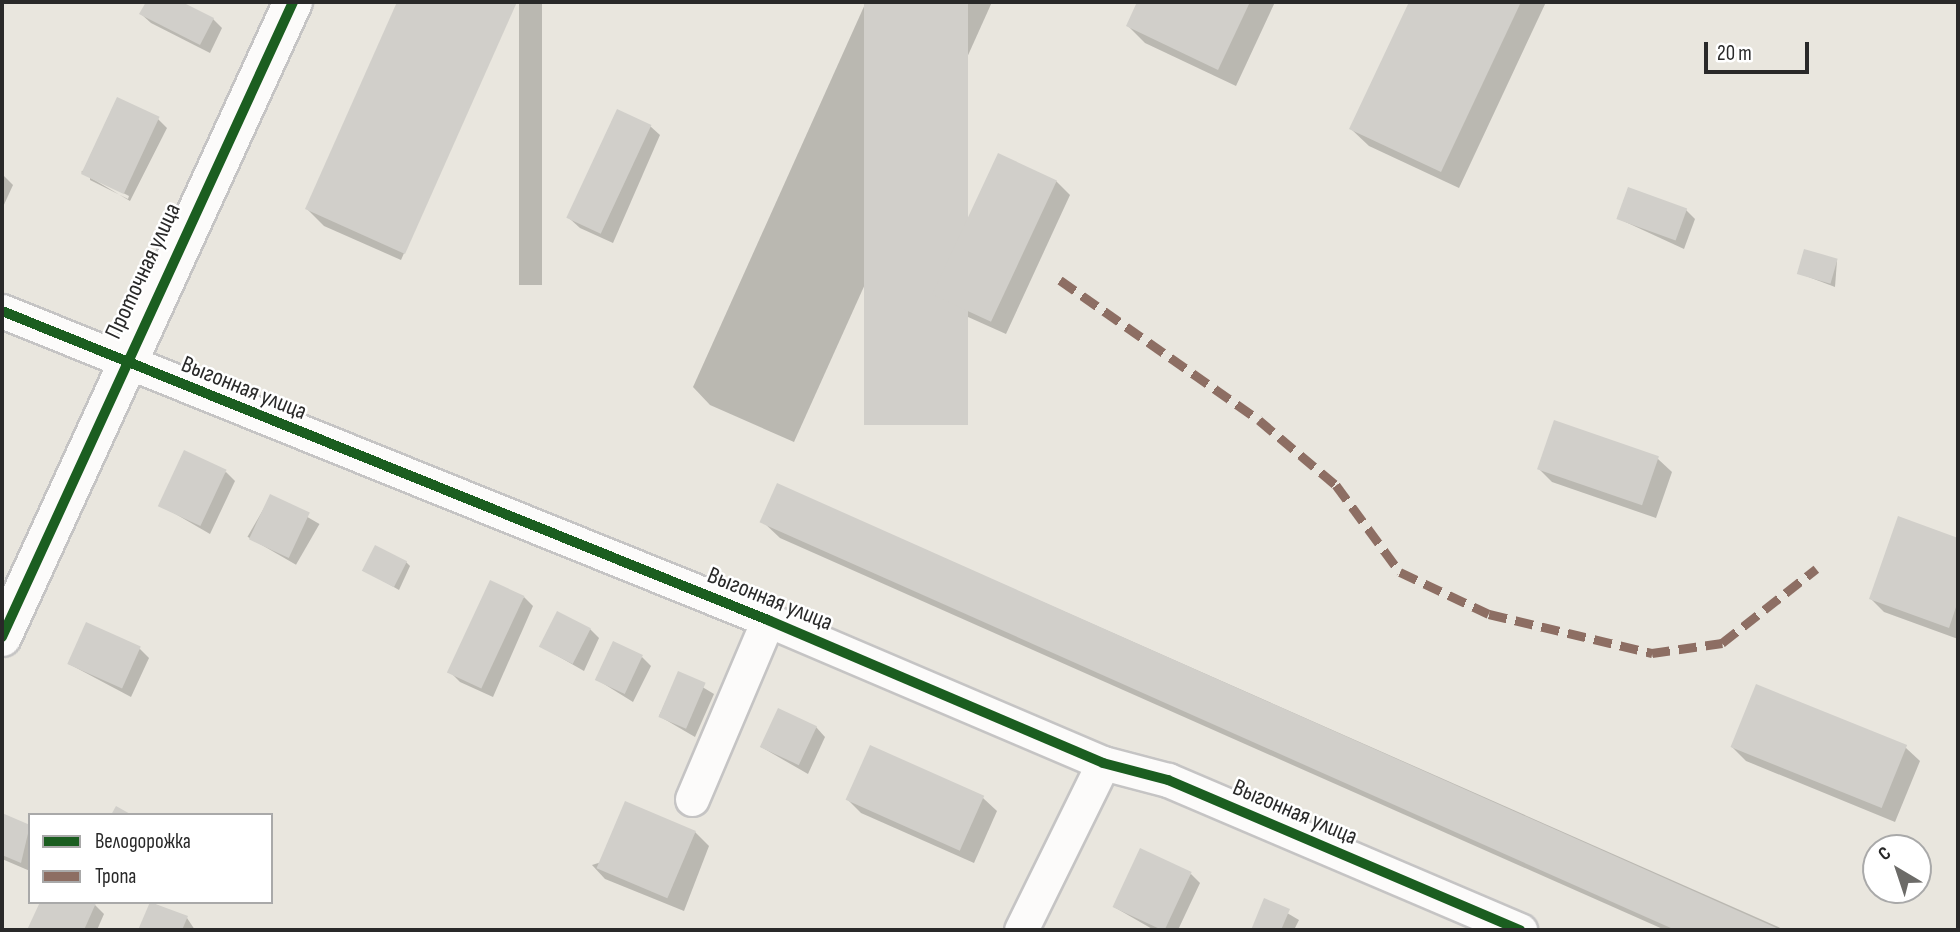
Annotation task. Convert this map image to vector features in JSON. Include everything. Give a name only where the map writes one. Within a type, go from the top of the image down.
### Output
[{"type":"street","name":"Проточная улица","points":[[2,637],[123,362],[293,2]]},
{"type":"street","name":"Выгонная улица","points":[[2,311],[768,620],[1103,763],[1168,780],[1520,930]]},
{"type":"street","name":"Выгонная улица","points":[[692,799],[768,620]]},
{"type":"street","points":[[1021,930],[1103,763]]},
{"type":"building","points":[[146,2],[182,2],[214,18],[200,45],[139,14]]},
{"type":"building","points":[[397,2],[517,2],[405,254],[305,209]]},
{"type":"building","points":[[864,2],[968,2],[968,425],[864,425]]},
{"type":"building","points":[[1137,2],[1250,2],[1218,70],[1126,26]]},
{"type":"building","points":[[1409,2],[1521,2],[1441,172],[1349,129]]},
{"type":"building","points":[[117,97],[160,117],[124,194],[81,174]]},
{"type":"building","points":[[617,109],[651,125],[601,234],[566,218]]},
{"type":"building","points":[[998,153],[1057,180],[991,322],[932,294]]},
{"type":"building","points":[[1628,187],[1687,209],[1676,240],[1616,219]]},
{"type":"building","points":[[1804,249],[1838,259],[1830,284],[1797,274]]},
{"type":"building","points":[[1554,420],[1659,456],[1642,505],[1537,469]]},
{"type":"building","points":[[184,450],[227,470],[200,526],[158,506]]},
{"type":"building","points":[[777,483],[1781,930],[1675,930],[760,522]]},
{"type":"building","points":[[270,494],[310,513],[289,558],[249,539]]},
{"type":"building","points":[[1898,516],[1958,538],[1958,601],[1949,628],[1869,599]]},
{"type":"building","points":[[375,545],[407,561],[394,587],[362,571]]},
{"type":"building","points":[[490,580],[524,596],[481,689],[447,672]]},
{"type":"building","points":[[557,611],[591,628],[573,664],[539,647]]},
{"type":"building","points":[[86,622],[141,646],[122,688],[67,664]]},
{"type":"building","points":[[613,641],[643,655],[625,694],[595,680]]},
{"type":"building","points":[[678,671],[706,683],[686,729],[658,717]]},
{"type":"building","points":[[1756,684],[1907,745],[1882,808],[1731,747]]},
{"type":"building","points":[[778,708],[817,726],[799,765],[760,747]]},
{"type":"building","points":[[870,745],[984,796],[960,851],[846,800]]},
{"type":"building","points":[[625,801],[696,831],[667,898],[596,868]]},
{"type":"building","points":[[116,806],[128,813],[112,813]]},
{"type":"building","points":[[2,813],[28,824],[28,833],[21,863],[2,855]]},
{"type":"building","points":[[1140,848],[1192,872],[1165,930],[1113,907]]},
{"type":"building","points":[[1264,898],[1290,909],[1281,930],[1251,930]]},
{"type":"building","points":[[39,904],[96,904],[84,930],[27,930]]},
{"type":"building","points":[[149,904],[188,916],[182,930],[138,930]]},
{"type":"marked path","points":[[1060,280],[1259,420],[1336,485],[1400,572],[1489,614],[1652,653],[1722,643],[1816,569]]},
{"type":"cycle path","points":[[2,637],[293,2]]},
{"type":"cycle path","points":[[2,311],[768,620],[1103,763],[1168,780],[1520,930]]}]
